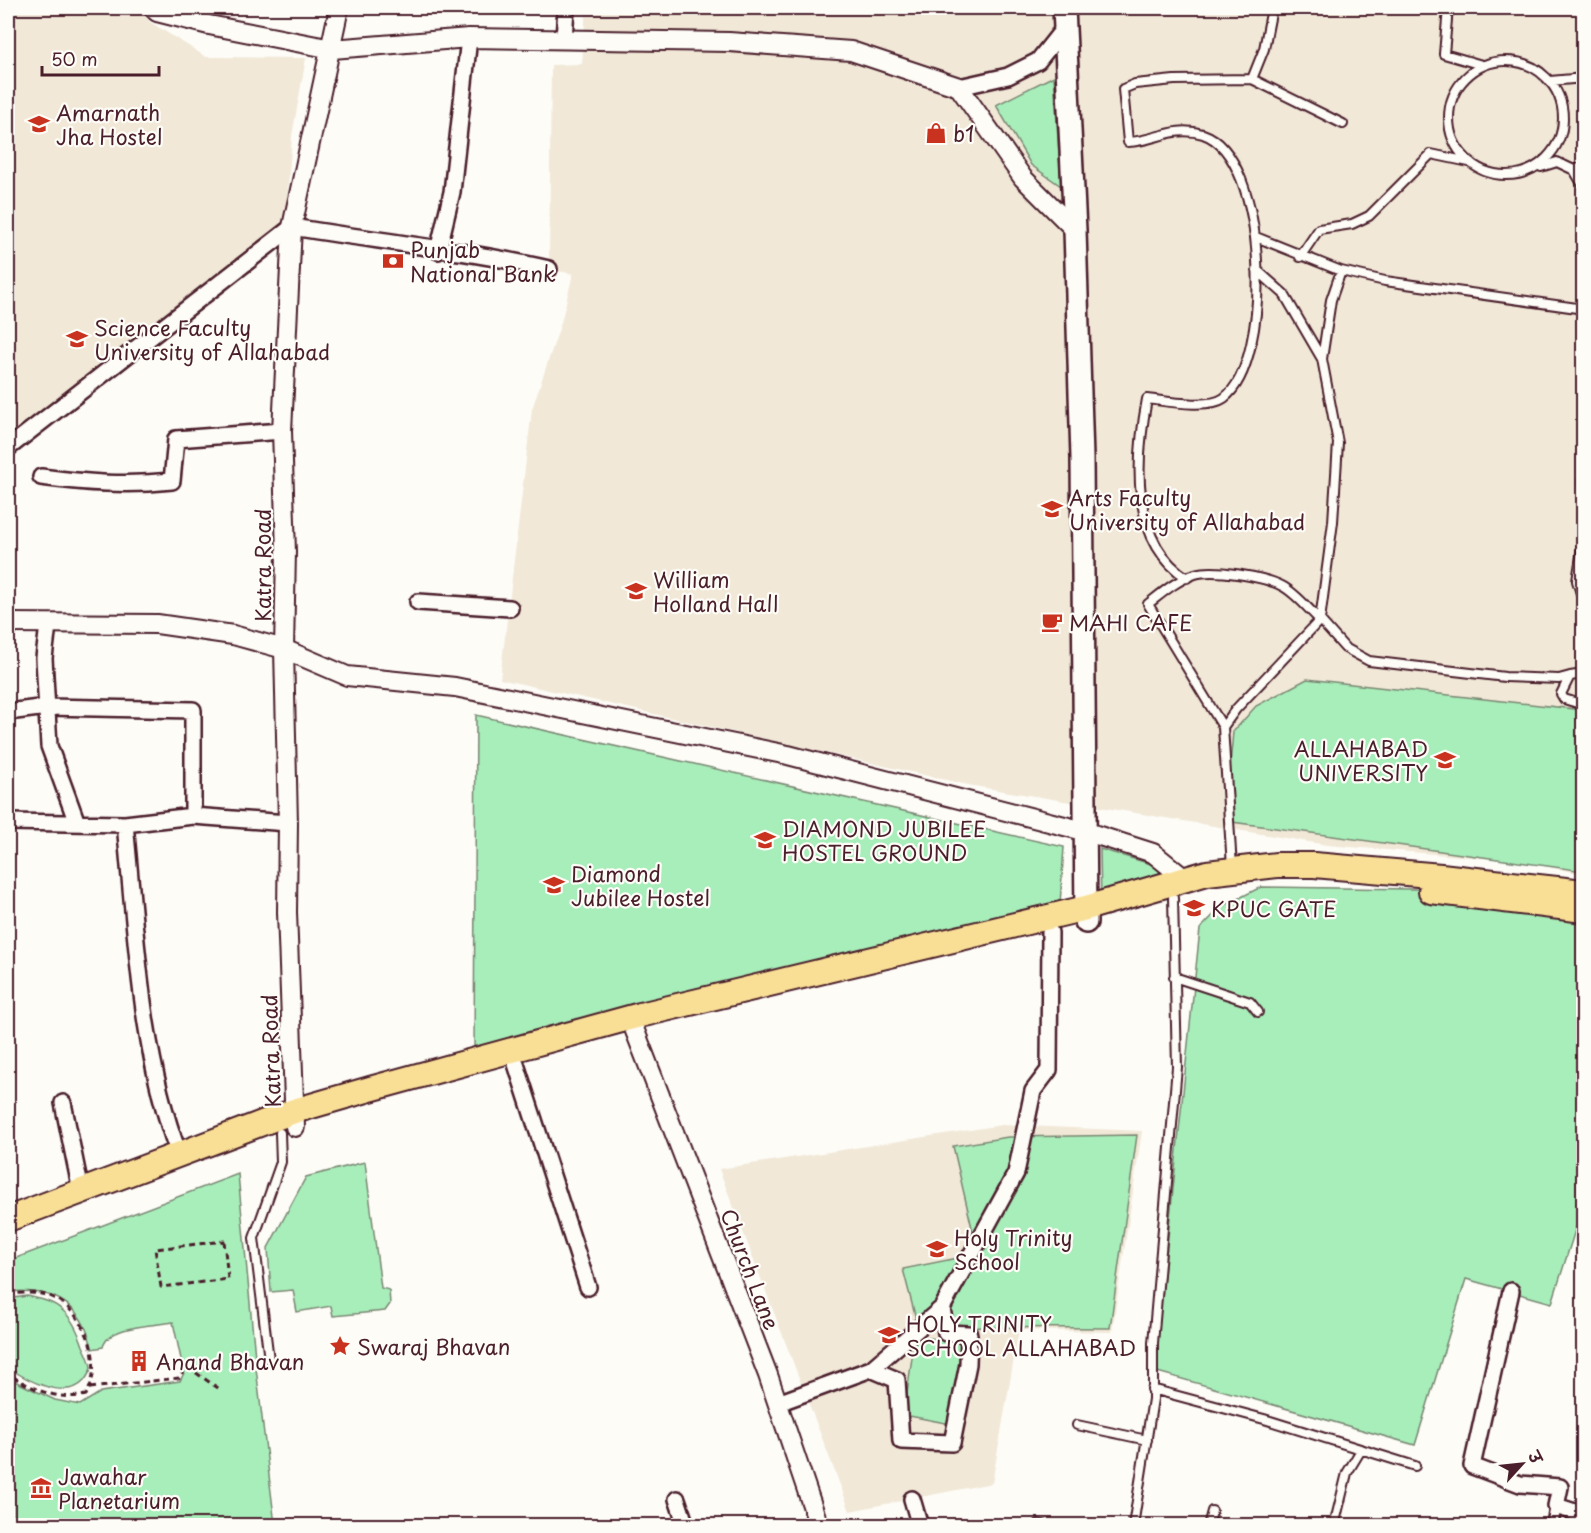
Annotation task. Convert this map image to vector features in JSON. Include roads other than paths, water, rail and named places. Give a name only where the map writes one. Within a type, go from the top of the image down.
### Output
[{"type":"highway","points":[[8,1232],[290,1124],[632,1025],[1086,915],[1179,888],[1232,869],[1314,865],[1584,892]]},
{"type":"highway","points":[[1179,888],[1237,882],[1299,880],[1384,885],[1584,910]]},
{"type":"highway","points":[[8,1219],[179,1154],[516,1064],[632,1025],[1050,932],[1086,915]]},
{"type":"main road","points":[[1064,17],[1075,230],[1082,458],[1086,915]]},
{"type":"street","points":[[153,8],[157,12],[209,25],[332,49],[469,38],[729,42],[851,51],[959,87],[1008,76],[1038,61],[1064,17]]},
{"type":"street","name":"Katra Road","points":[[290,1124],[288,823],[284,649],[286,552],[282,430],[292,226],[339,8]]},
{"type":"street","points":[[564,39],[566,8]]},
{"type":"street","points":[[438,250],[452,192],[469,38]]},
{"type":"street","points":[[959,87],[1023,178],[1075,230]]},
{"type":"street","points":[[8,448],[292,226],[438,250],[491,256],[549,269]]},
{"type":"street","points":[[41,477],[97,484],[135,485],[172,481],[176,439],[282,430]]},
{"type":"street","points":[[418,602],[510,608]]},
{"type":"street","points":[[8,623],[157,624],[233,635],[284,649],[348,676],[455,687],[788,755],[1084,831],[1154,853],[1179,888]]},
{"type":"street","points":[[48,625],[44,658],[49,746],[77,823]]},
{"type":"street","points":[[8,712],[46,708],[193,710],[193,816]]},
{"type":"street","points":[[8,822],[125,824],[193,816],[288,823]]},
{"type":"street","points":[[125,824],[144,1003],[166,1120],[179,1154]]},
{"type":"street","points":[[778,1403],[872,1369],[942,1308],[1016,1173],[1033,1091],[1049,1070],[1050,932]]},
{"type":"street","name":"Church Lane","points":[[632,1025],[778,1403],[819,1526]]},
{"type":"street","points":[[516,1064],[588,1287]]},
{"type":"street","points":[[63,1103],[81,1191]]},
{"type":"street","points":[[1511,1291],[1472,1466],[1520,1484],[1560,1487],[1552,1526]]},
{"type":"street","points":[[872,1369],[897,1380],[901,1441],[952,1443],[968,1364],[969,1334],[946,1333],[942,1308]]},
{"type":"street","points":[[912,1498],[920,1526]]},
{"type":"street","points":[[677,1499],[686,1526]]},
{"type":"street","points":[[1556,1506],[1584,1515]]},
{"type":"lane","points":[[1252,79],[1264,49],[1272,8]]},
{"type":"lane","points":[[1448,8],[1444,54],[1482,66]]},
{"type":"lane","points":[[1532,170],[1546,160],[1556,147],[1563,131],[1564,113],[1560,96],[1550,81],[1536,69],[1519,62],[1500,61],[1482,66],[1466,76],[1455,92],[1449,110],[1450,130],[1457,148],[1469,162],[1484,171],[1499,176],[1516,175],[1532,170],[1557,162],[1574,170],[1584,187]]},
{"type":"lane","points":[[1550,81],[1584,78]]},
{"type":"lane","points":[[1187,578],[1161,557],[1145,520],[1139,474],[1139,440],[1147,399],[1202,403],[1223,399],[1242,376],[1251,350],[1257,270],[1256,237],[1249,201],[1238,174],[1223,151],[1206,135],[1183,130],[1167,132],[1143,142],[1128,142],[1123,89],[1135,84],[1174,80],[1252,79],[1343,124]]},
{"type":"lane","points":[[1300,257],[1319,229],[1352,224],[1369,216],[1431,154],[1469,162]]},
{"type":"lane","points":[[1574,170],[1584,166]]},
{"type":"lane","points":[[1256,237],[1300,257],[1341,271],[1385,281],[1584,309]]},
{"type":"lane","points":[[1257,270],[1284,294],[1322,359]]},
{"type":"lane","points":[[1223,727],[1236,709],[1320,620],[1333,522],[1338,443],[1322,359],[1331,300],[1341,271]]},
{"type":"lane","points":[[1584,460],[1584,528]]},
{"type":"lane","points":[[1584,537],[1580,581],[1584,603]]},
{"type":"lane","points":[[1232,869],[1223,727],[1148,604],[1187,578],[1196,574],[1213,572],[1282,586],[1320,620],[1345,648],[1369,661],[1505,677],[1559,679],[1584,674]]},
{"type":"lane","points":[[1570,676],[1562,694],[1564,699],[1584,705]]},
{"type":"lane","points":[[1133,1526],[1153,1400],[1153,1343],[1177,1067],[1174,977],[1179,888]]},
{"type":"lane","points":[[1174,977],[1250,1002],[1258,1012]]},
{"type":"lane","points":[[269,1360],[255,1238],[281,1162],[290,1124]]},
{"type":"lane","points":[[1152,1389],[1415,1466]]},
{"type":"lane","points":[[1077,1425],[1147,1440]]},
{"type":"lane","points":[[1334,1526],[1347,1473],[1361,1450]]},
{"type":"lane","points":[[1208,1526],[1212,1511]]},
{"type":"place","name":"Amarnath Jha Hostel","points":[[39,124]]},
{"type":"place","name":"b1","points":[[936,133]]},
{"type":"place","name":"Punjab National Bank","points":[[393,261]]},
{"type":"place","name":"Science Faculty University of Allahabad","points":[[77,339]]},
{"type":"place","name":"Arts Faculty University of Allahabad","points":[[1052,509]]},
{"type":"place","name":"William Holland Hall","points":[[636,591]]},
{"type":"place","name":"MAHI CAFE","points":[[1052,622]]},
{"type":"place","name":"ALLAHABAD UNIVERSITY","points":[[1445,760]]},
{"type":"place","name":"DIAMOND JUBILEE HOSTEL GROUND","points":[[765,840]]},
{"type":"place","name":"Diamond Jubilee Hostel","points":[[554,885]]},
{"type":"place","name":"KPUC GATE","points":[[1194,908]]},
{"type":"place","name":"Holy Trinity School","points":[[937,1249]]},
{"type":"place","name":"HOLY TRINITY SCHOOL ALLAHABAD","points":[[889,1335]]},
{"type":"place","name":"Swaraj Bhavan","points":[[340,1346]]},
{"type":"place","name":"Anand Bhavan","points":[[139,1361]]},
{"type":"place","name":"Jawahar Planetarium","points":[[41,1488]]}]
